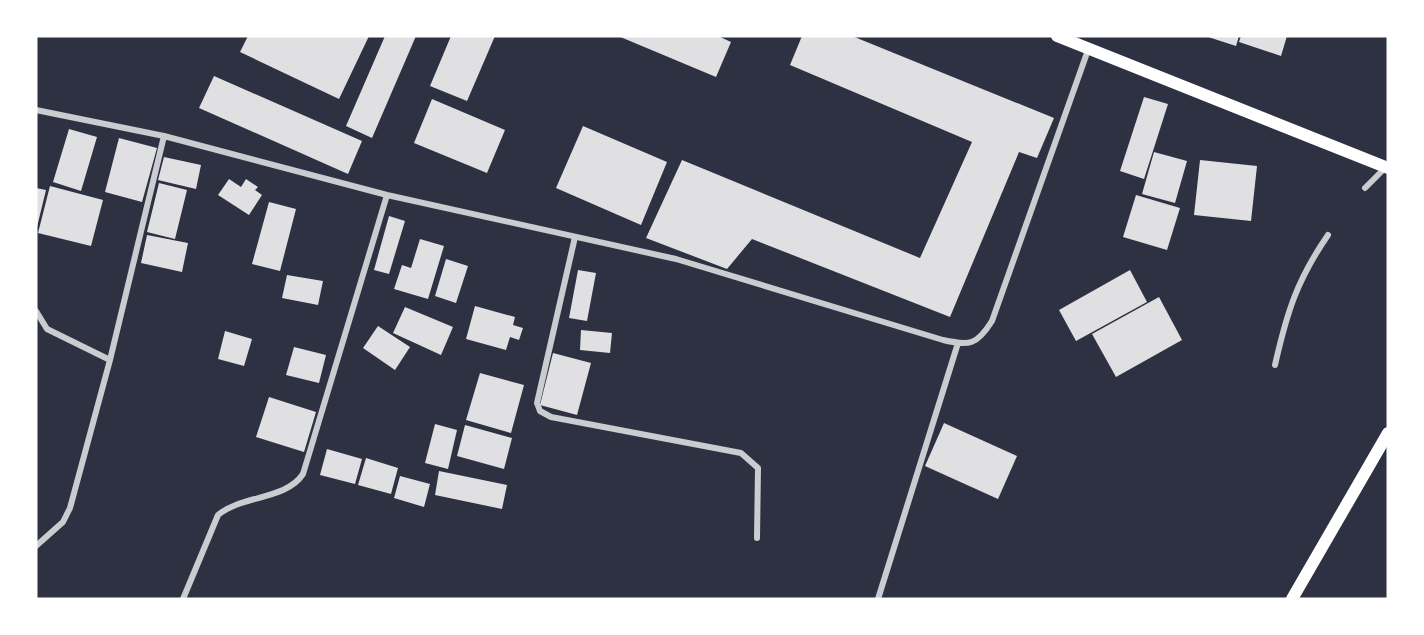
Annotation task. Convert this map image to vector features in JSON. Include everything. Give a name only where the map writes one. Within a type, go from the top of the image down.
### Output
[{"type":"main road","points":[[1057,36],[1387,167]]},
{"type":"main road","points":[[1292,599],[1388,433]]},
{"type":"street","points":[[36,110],[164,136],[387,195],[676,259],[958,344],[968,344],[978,340],[992,321],[1088,50]]},
{"type":"street","points":[[36,546],[54,532],[70,508],[110,360],[164,136]]},
{"type":"street","points":[[1365,188],[1387,167]]},
{"type":"street","points":[[183,599],[218,515],[230,506],[296,485],[303,474],[387,195]]},
{"type":"street","points":[[1275,365],[1288,309],[1306,267],[1328,235]]},
{"type":"street","points":[[575,237],[537,403],[540,411],[551,417],[741,453],[758,468],[757,538]]},
{"type":"street","points":[[36,311],[47,329],[110,360]]},
{"type":"street","points":[[878,599],[958,344]]},
{"type":"building","points":[[248,36],[369,36],[339,99],[240,52]]},
{"type":"building","points":[[385,36],[416,36],[372,138],[346,126]]},
{"type":"building","points":[[451,36],[495,36],[467,101],[430,86]]},
{"type":"building","points":[[618,36],[718,36],[731,42],[716,77]]},
{"type":"building","points":[[802,36],[852,36],[1054,118],[1037,158],[1019,152],[950,317],[752,239],[727,269],[646,238],[682,160],[920,258],[972,142],[790,65]]},
{"type":"building","points":[[1205,36],[1239,36],[1236,46]]},
{"type":"building","points":[[1241,36],[1287,36],[1281,56],[1239,42]]},
{"type":"building","points":[[214,76],[362,141],[348,174],[199,108]]},
{"type":"building","points":[[1144,97],[1168,104],[1144,179],[1120,171]]},
{"type":"building","points":[[432,99],[505,130],[487,173],[414,143]]},
{"type":"building","points":[[583,126],[667,162],[641,225],[556,188]]},
{"type":"building","points":[[69,129],[97,137],[81,191],[53,182]]},
{"type":"building","points":[[119,138],[157,148],[142,202],[105,192]]},
{"type":"building","points":[[1154,152],[1187,161],[1175,203],[1142,194]]},
{"type":"building","points":[[164,157],[201,165],[196,189],[158,180]]},
{"type":"building","points":[[1200,160],[1257,166],[1251,221],[1194,215]]},
{"type":"building","points":[[229,179],[241,187],[246,179],[258,187],[255,190],[262,195],[249,215],[218,195]]},
{"type":"building","points":[[159,183],[187,190],[175,239],[147,232]]},
{"type":"building","points":[[50,186],[103,200],[91,246],[38,233]]},
{"type":"building","points":[[36,188],[46,190],[37,227],[36,227]]},
{"type":"building","points":[[1136,195],[1180,208],[1167,250],[1123,237]]},
{"type":"building","points":[[269,202],[296,209],[280,271],[252,264]]},
{"type":"building","points":[[389,216],[405,221],[389,274],[374,270]]},
{"type":"building","points":[[147,235],[188,243],[182,272],[141,263]]},
{"type":"building","points":[[420,239],[444,246],[428,299],[394,289],[402,265],[411,268]]},
{"type":"building","points":[[446,259],[468,266],[456,303],[435,296]]},
{"type":"building","points":[[578,270],[596,273],[587,321],[569,318]]},
{"type":"building","points":[[1130,270],[1147,302],[1076,341],[1059,310]]},
{"type":"building","points":[[287,275],[323,281],[318,305],[282,298]]},
{"type":"building","points":[[1159,297],[1182,340],[1116,377],[1092,334]]},
{"type":"building","points":[[475,306],[515,317],[513,325],[523,328],[519,340],[510,337],[506,350],[466,339]]},
{"type":"building","points":[[405,307],[453,327],[441,355],[393,333]]},
{"type":"building","points":[[378,326],[410,347],[395,370],[363,348]]},
{"type":"building","points":[[581,330],[612,333],[610,353],[580,350]]},
{"type":"building","points":[[225,331],[252,339],[244,366],[218,359]]},
{"type":"building","points":[[294,347],[326,355],[319,383],[286,375]]},
{"type":"building","points":[[553,353],[591,363],[577,415],[540,405]]},
{"type":"building","points":[[480,373],[524,385],[511,433],[466,420]]},
{"type":"building","points":[[269,397],[316,412],[304,452],[256,437]]},
{"type":"building","points":[[944,423],[1017,456],[998,499],[925,466]]},
{"type":"building","points":[[435,424],[457,430],[448,469],[425,463]]},
{"type":"building","points":[[465,425],[512,438],[504,469],[457,456]]},
{"type":"building","points":[[327,449],[362,459],[355,484],[320,475]]},
{"type":"building","points":[[366,458],[398,468],[391,494],[358,485]]},
{"type":"building","points":[[439,471],[507,485],[502,509],[435,495]]},
{"type":"building","points":[[400,476],[430,484],[424,507],[394,498]]}]
